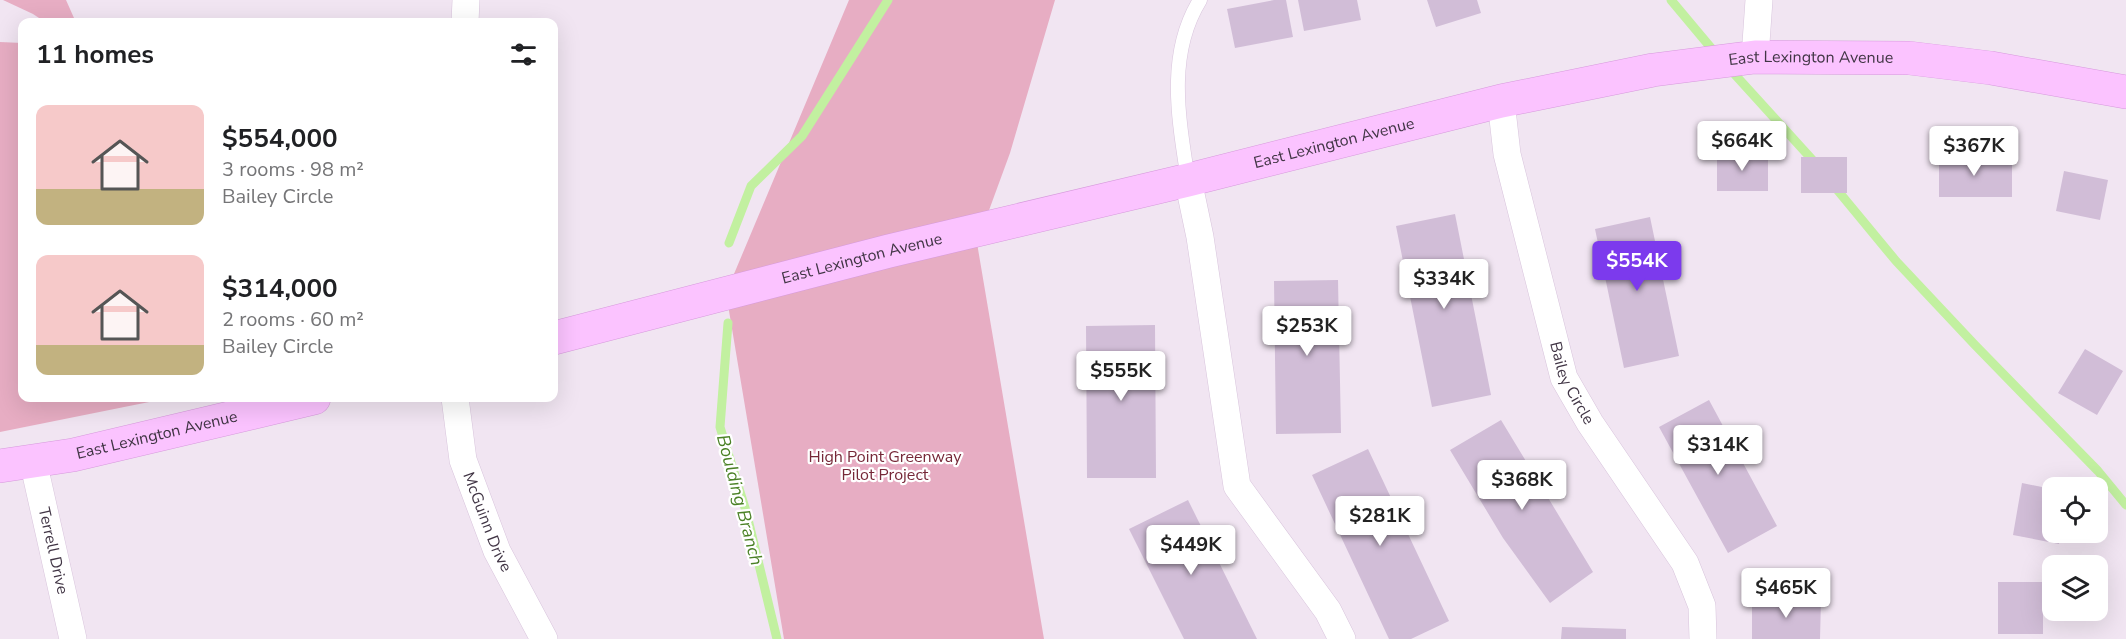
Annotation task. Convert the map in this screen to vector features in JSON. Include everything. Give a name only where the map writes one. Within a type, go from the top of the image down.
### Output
[{"type":"main road","name":"East Lexington Avenue","points":[[558,337],[878,253],[1188,180],[1501,101],[1653,70],[1755,57],[1909,58],[1991,68],[2126,92]]},
{"type":"main road","name":"East Lexington Avenue","points":[[0,466],[73,455],[297,402]]},
{"type":"street","points":[[465,18],[466,0]]},
{"type":"street","points":[[1755,57],[1759,0]]},
{"type":"street","name":"Bailey Circle","points":[[1501,101],[1507,154],[1564,378],[1590,423],[1685,562],[1702,606],[1703,639]]},
{"type":"street","points":[[1188,180],[1200,237],[1238,486],[1328,611],[1342,639]]},
{"type":"street","name":"McGuinn Drive","points":[[455,402],[462,460],[497,551],[544,639]]},
{"type":"street","name":"Terrell Drive","points":[[33,461],[73,639]]},
{"type":"lane","points":[[1188,180],[1177,88],[1185,34],[1200,0]]},
{"type":"green space","points":[[3,0],[66,0],[74,18],[39,18]]},
{"type":"green space","name":"High Point Greenway Pilot Project","points":[[849,0],[1055,0],[1010,153],[977,243],[1044,639],[784,639],[726,293]]},
{"type":"green space","points":[[0,42],[18,43],[18,402],[149,402],[0,432]]},
{"type":"building","points":[[1274,0],[1286,0],[1293,37],[1235,48],[1227,9]]},
{"type":"building","points":[[1298,0],[1357,0],[1361,20],[1304,31]]},
{"type":"building","points":[[1427,0],[1477,0],[1481,13],[1436,27]]},
{"type":"building","points":[[1717,154],[1768,154],[1768,191],[1717,191]]},
{"type":"building","points":[[1939,154],[1991,154],[1991,163],[2012,163],[2012,197],[1939,197]]},
{"type":"building","points":[[1801,157],[1847,157],[1847,193],[1801,193]]},
{"type":"building","points":[[2064,171],[2108,180],[2100,220],[2056,211]]},
{"type":"building","points":[[1455,214],[1491,395],[1432,407],[1396,226]]},
{"type":"building","points":[[1650,217],[1679,356],[1624,368],[1595,229]]},
{"type":"building","points":[[1338,280],[1341,433],[1276,434],[1274,281]]},
{"type":"building","points":[[1155,325],[1156,478],[1087,478],[1086,326]]},
{"type":"building","points":[[2085,349],[2123,371],[2097,415],[2058,393]]},
{"type":"building","points":[[1709,400],[1777,526],[1728,553],[1659,427]]},
{"type":"building","points":[[1501,420],[1593,572],[1550,603],[1503,538],[1450,450]]},
{"type":"building","points":[[1368,449],[1449,621],[1411,639],[1389,639],[1312,475]]},
{"type":"building","points":[[2022,483],[2042,487],[2042,541],[2013,535]]},
{"type":"building","points":[[1188,500],[1257,639],[1184,639],[1129,529]]},
{"type":"building","points":[[1998,582],[2042,582],[2043,634],[1998,634]]},
{"type":"building","points":[[1752,599],[1821,600],[1820,639],[1752,639]]},
{"type":"building","points":[[1562,627],[1626,629],[1626,639],[1561,639]]},
{"type":"waterway","name":"Boulding Branch","points":[[729,243],[751,186],[802,136],[888,0]]},
{"type":"waterway","points":[[1671,0],[1717,55]]},
{"type":"waterway","points":[[1728,67],[1818,166]]},
{"type":"waterway","points":[[1834,186],[1896,261],[2098,471],[2126,505]]},
{"type":"waterway","name":"Boulding Branch","points":[[728,323],[720,427],[746,511],[777,639]]}]
